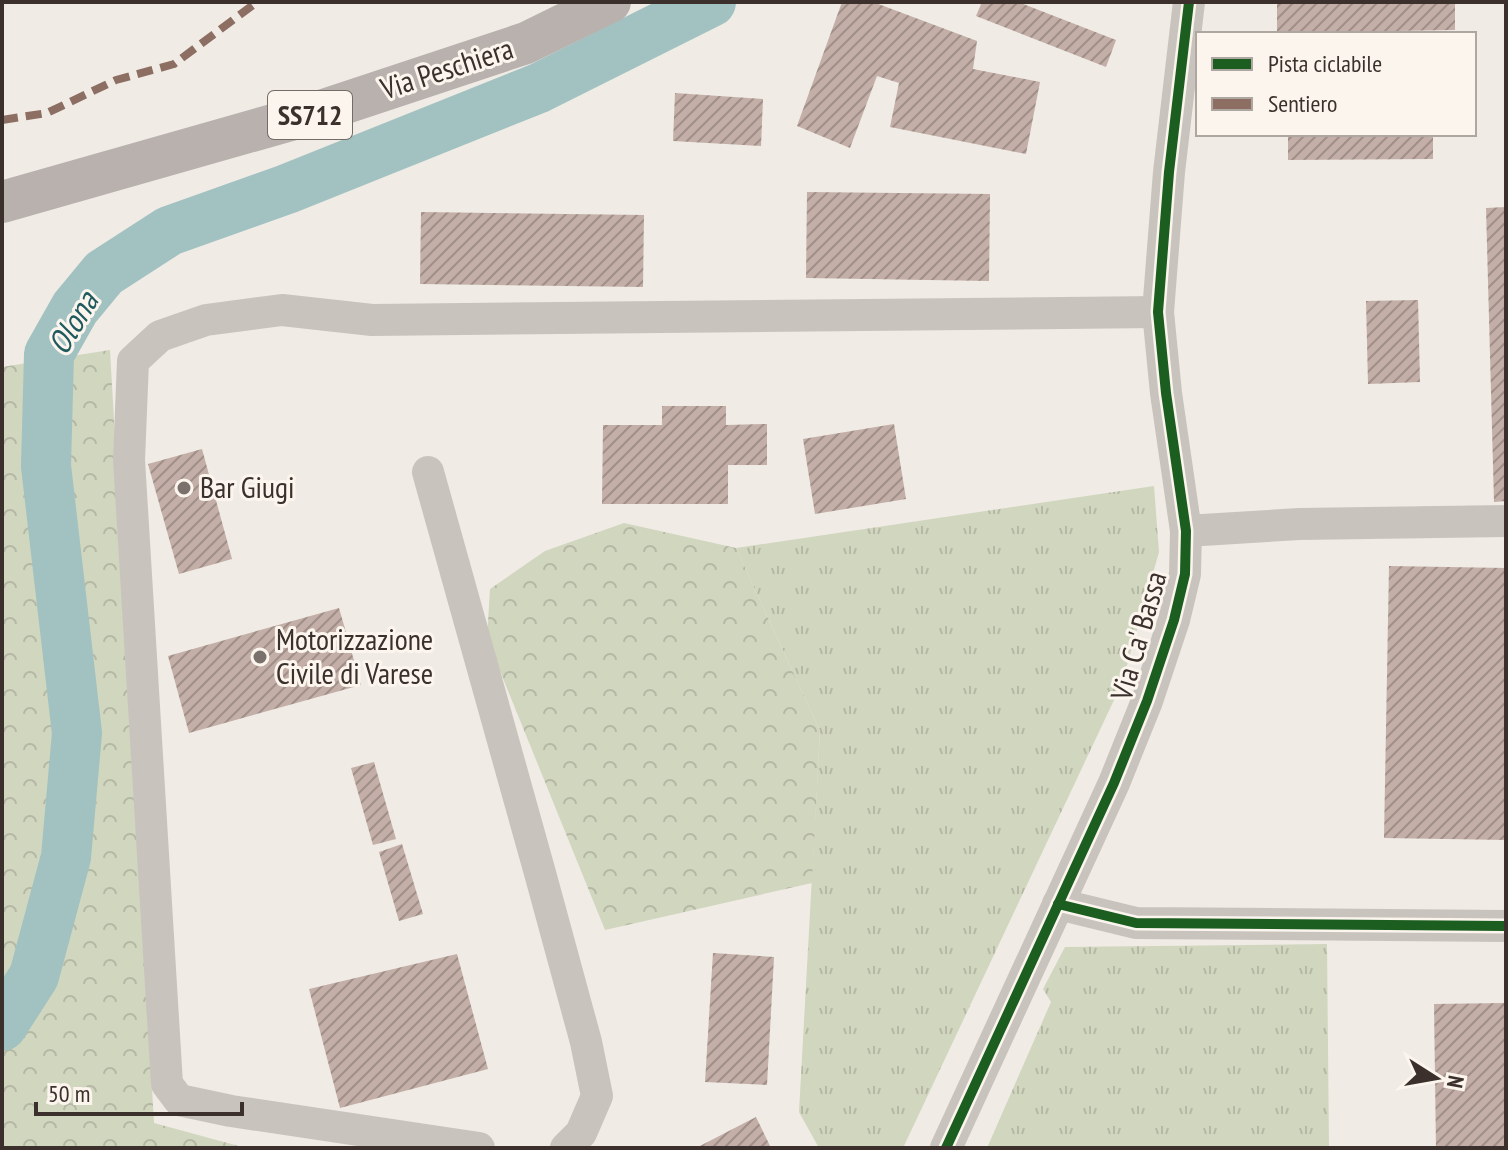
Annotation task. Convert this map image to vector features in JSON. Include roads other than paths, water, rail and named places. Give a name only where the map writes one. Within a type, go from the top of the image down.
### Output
[{"type":"main road","name":"Via Peschiera","points":[[2,202],[315,113],[526,43],[610,2]]},
{"type":"street","name":"Via Ca' Bassa","points":[[946,1148],[1114,783],[1147,701],[1174,620],[1185,574],[1186,531],[1158,312],[1169,172],[1189,2]]},
{"type":"street","points":[[479,1148],[231,1111],[179,1100],[167,1084],[129,460],[133,361],[160,336],[206,320],[282,310],[372,320],[1158,312]]},
{"type":"street","points":[[428,472],[544,888],[597,1096],[581,1133],[566,1148]]},
{"type":"street","points":[[1186,531],[1299,524],[1506,521]]},
{"type":"street","points":[[1058,904],[1136,923],[1506,926]]},
{"type":"waterway","name":"Olona","points":[[2,1026],[34,976],[66,857],[77,733],[46,466],[49,354],[75,308],[104,273],[169,231],[287,189],[539,88],[711,2]]},
{"type":"place","name":"Bar Giugi","points":[[184,488]]},
{"type":"place","name":"Motorizzazione Civile di Varese","points":[[260,657]]}]
